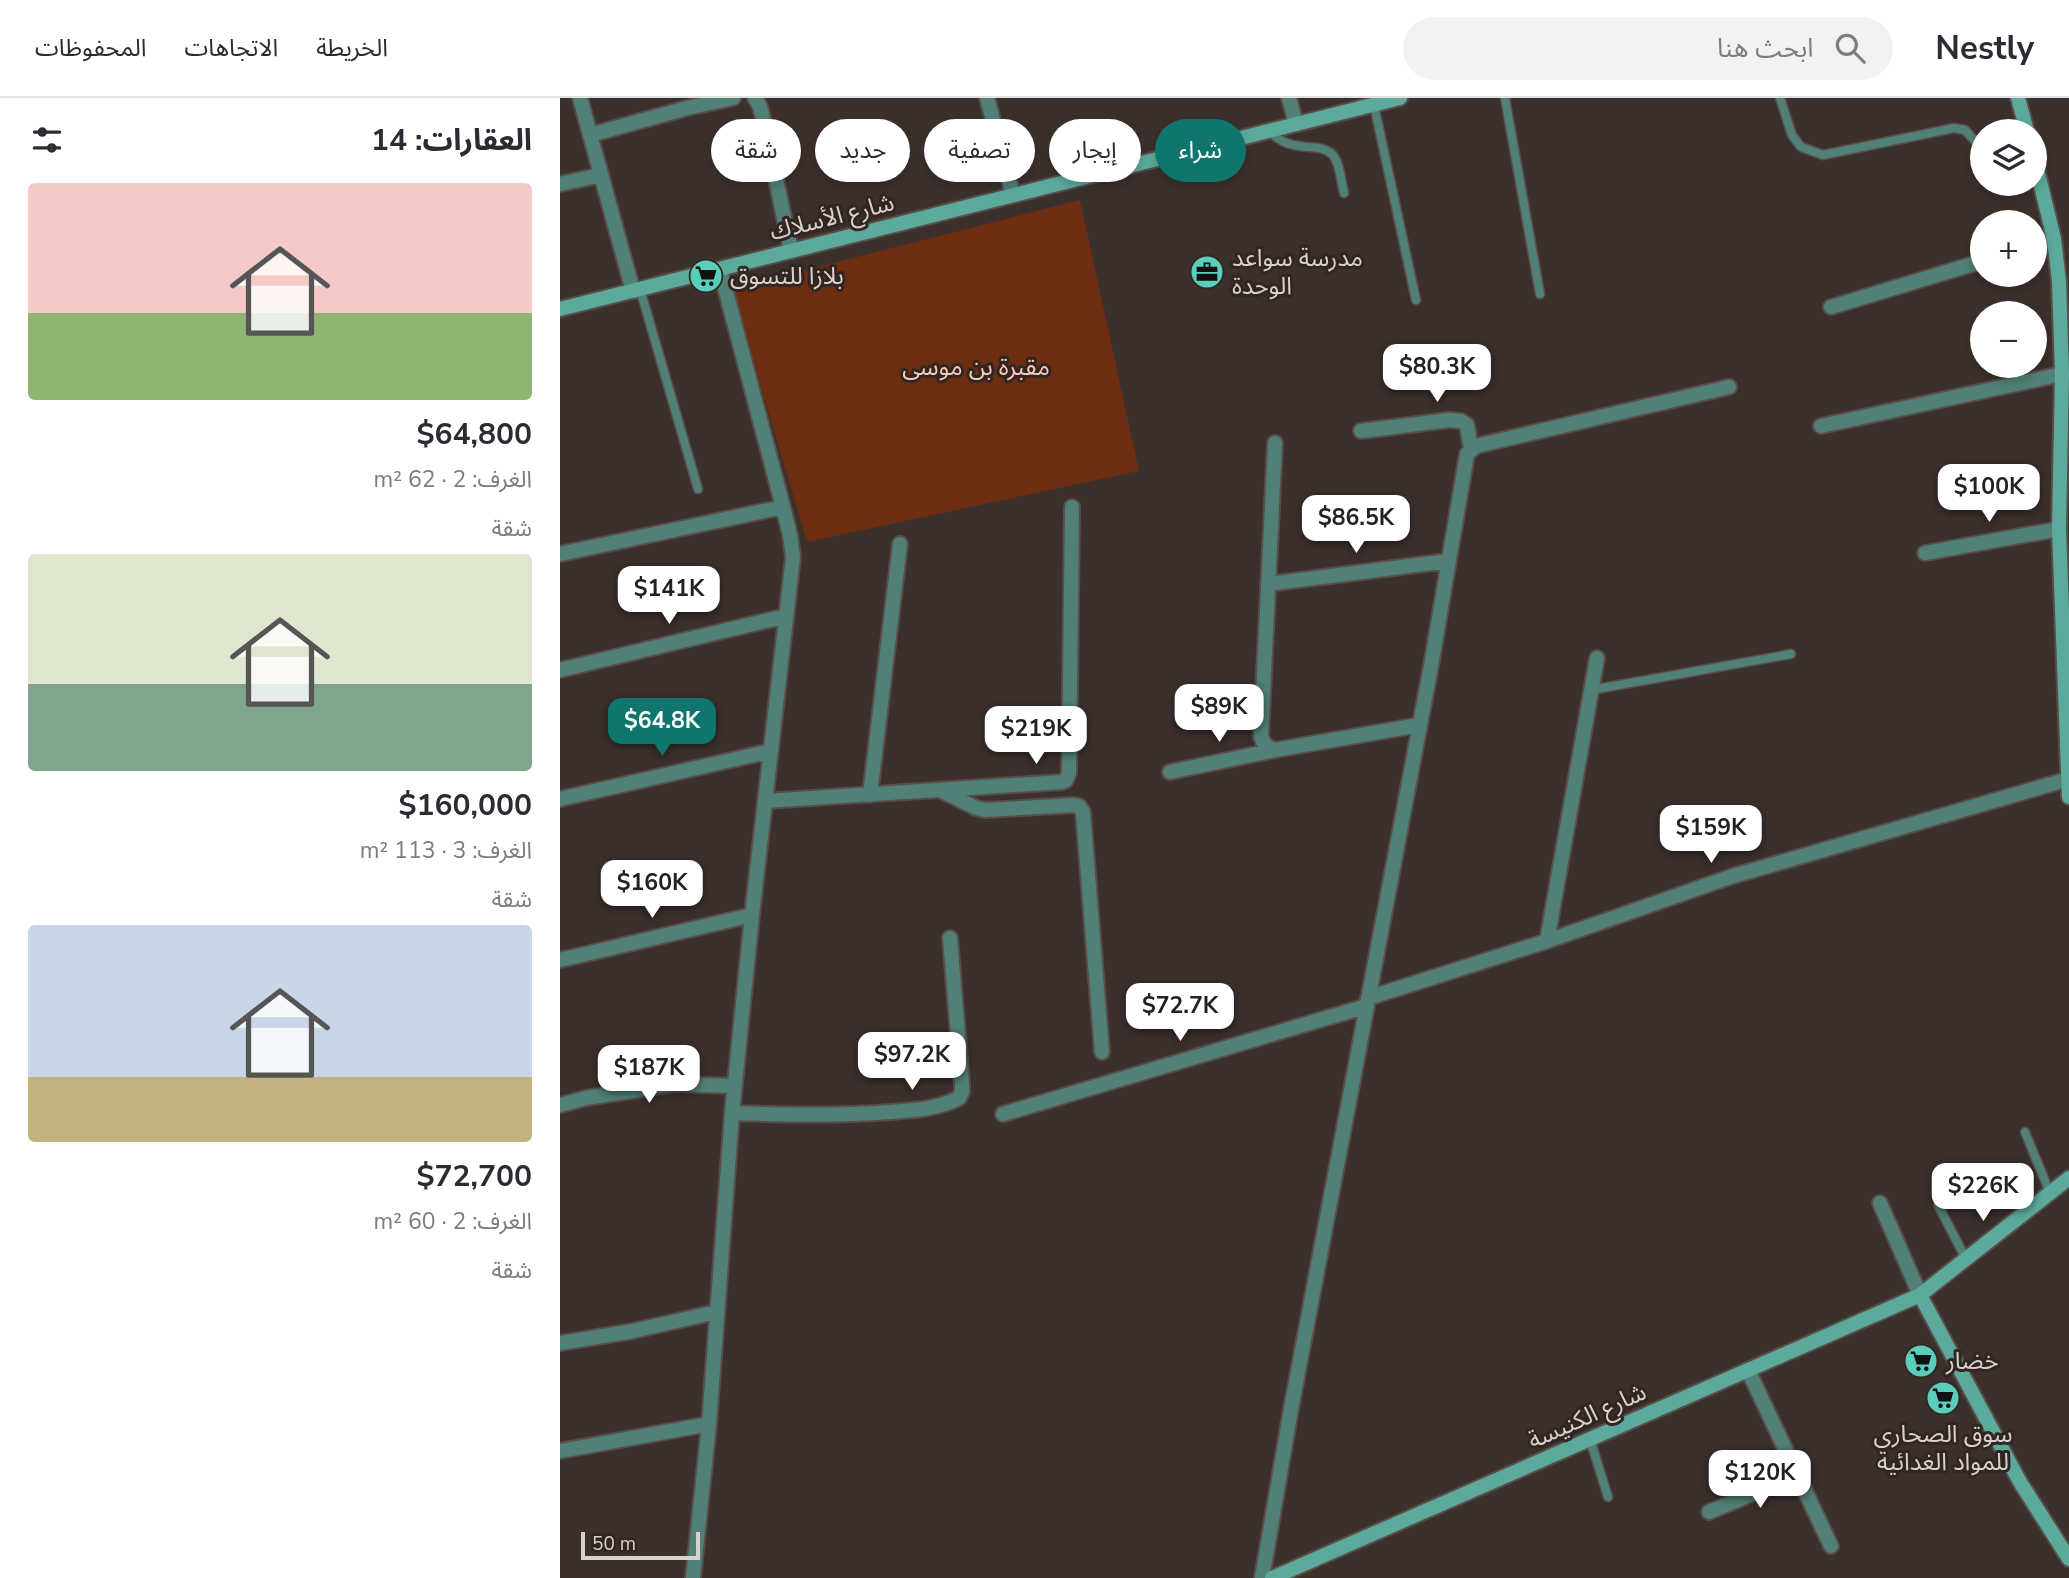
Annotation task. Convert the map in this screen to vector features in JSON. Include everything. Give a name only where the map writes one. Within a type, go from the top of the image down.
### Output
[{"type":"street","points":[[580,98],[637,290]]},
{"type":"street","points":[[590,135],[733,98]]},
{"type":"street","points":[[755,98],[764,122],[791,251]]},
{"type":"street","points":[[987,98],[1013,195]]},
{"type":"street","points":[[1289,98],[1296,124]]},
{"type":"street","name":"شارع الأسلاك","points":[[560,309],[1400,98]]},
{"type":"street","points":[[2018,98],[2024,119]]},
{"type":"street","points":[[560,184],[601,175]]},
{"type":"street","points":[[2044,196],[2054,239],[2064,307],[2064,450],[2059,529],[2067,668],[2069,797]]},
{"type":"street","points":[[2047,241],[2054,239]]},
{"type":"street","points":[[1831,307],[1970,265]]},
{"type":"street","points":[[693,1578],[709,1424],[732,1112],[793,557],[783,507],[720,269]]},
{"type":"street","points":[[1821,426],[2062,374]]},
{"type":"street","points":[[1471,449],[1730,387]]},
{"type":"street","points":[[1262,1578],[1466,458],[1471,449],[1467,425],[1461,421],[1449,420],[1361,431]]},
{"type":"street","points":[[1275,443],[1261,736],[1266,747],[1275,750]]},
{"type":"street","points":[[560,554],[783,507]]},
{"type":"street","points":[[765,802],[1062,782],[1068,777],[1072,507]]},
{"type":"street","points":[[1925,553],[2059,529]]},
{"type":"street","points":[[870,795],[900,544]]},
{"type":"street","points":[[1268,583],[1448,561]]},
{"type":"street","points":[[560,670],[786,616]]},
{"type":"street","points":[[1547,941],[1597,658]]},
{"type":"street","points":[[1170,772],[1275,750],[1419,725]]},
{"type":"street","points":[[560,799],[771,751]]},
{"type":"street","points":[[1003,1114],[1368,1002],[1733,876],[2068,779]]},
{"type":"street","points":[[941,790],[985,810],[1074,805],[1079,806],[1083,812],[1102,1052]]},
{"type":"street","points":[[560,960],[752,915]]},
{"type":"street","points":[[732,1112],[799,1116],[860,1114],[926,1109],[959,1098],[962,1084],[950,939]]},
{"type":"street","points":[[560,1105],[586,1098],[674,1084],[735,1086]]},
{"type":"street","name":"شارع الكنيسة","points":[[1272,1578],[1920,1295],[2069,1178]]},
{"type":"street","points":[[1880,1203],[1920,1295],[2020,1482],[2069,1559]]},
{"type":"street","points":[[560,1343],[633,1331],[716,1312]]},
{"type":"street","points":[[1748,1370],[1831,1546]]},
{"type":"street","points":[[560,1451],[709,1424]]},
{"type":"street","points":[[1709,1512],[1797,1475]]},
{"type":"lane","points":[[1505,98],[1541,294]]},
{"type":"lane","points":[[1780,98],[1792,135],[1801,147],[1823,155],[1954,128],[1965,130],[1970,136]]},
{"type":"lane","points":[[1374,104],[1416,300]]},
{"type":"lane","points":[[1270,131],[1276,139],[1292,146],[1330,152],[1335,157],[1344,192]]},
{"type":"lane","points":[[637,290],[698,489]]},
{"type":"lane","points":[[1591,690],[1791,654]]},
{"type":"lane","points":[[2025,1132],[2050,1193]]},
{"type":"lane","points":[[1938,1205],[1966,1258]]},
{"type":"lane","points":[[1590,1439],[1608,1496]]},
{"type":"green space","name":"مقبرة بن موسى","points":[[1080,200],[1139,471],[807,542],[732,289]]},
{"type":"place","name":"مدرسة سواعد الوحدة","points":[[1207,272]]},
{"type":"place","name":"بلازا للتسوق","points":[[706,276]]},
{"type":"place","name":"خضار","points":[[1921,1361]]},
{"type":"place","name":"سوق الصحاري للمواد الغدائية","points":[[1943,1398]]}]
